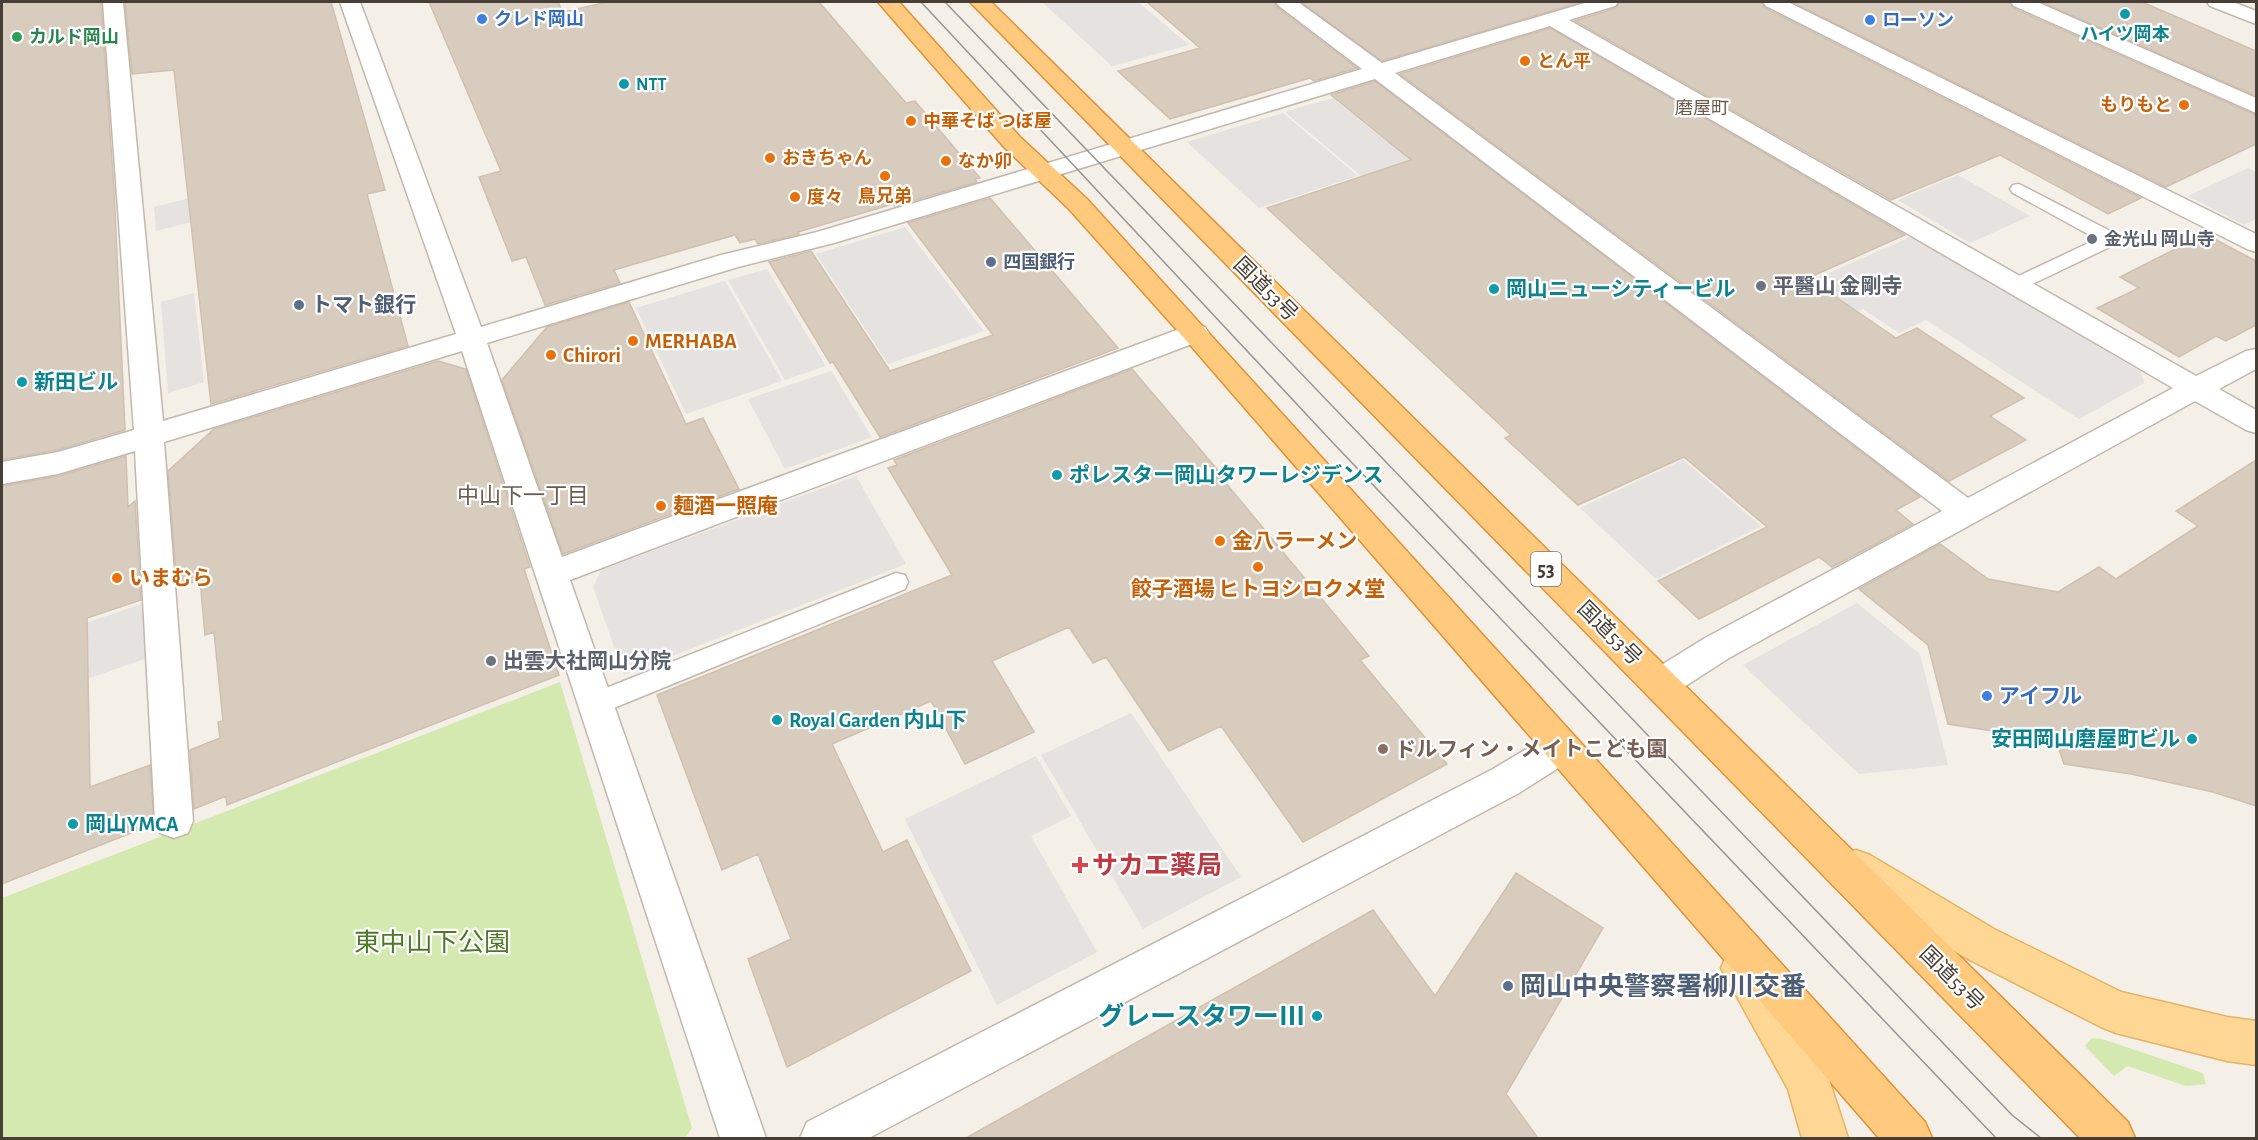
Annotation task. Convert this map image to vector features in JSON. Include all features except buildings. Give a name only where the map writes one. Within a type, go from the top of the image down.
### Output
[{"type":"highway","points":[[888,2],[1012,142],[1078,204],[1195,333],[1909,1138]]},
{"type":"highway","name":"国道53号","points":[[980,2],[2112,1138]]},
{"type":"main road","points":[[1818,845],[1979,943],[2116,1012],[2227,1039],[2256,1043]]},
{"type":"main road","points":[[1713,919],[1808,1080],[1825,1138]]},
{"type":"street","points":[[113,2],[148,436],[174,821]]},
{"type":"street","points":[[350,2],[471,340],[743,1138]]},
{"type":"street","points":[[1286,2],[1966,513]]},
{"type":"street","points":[[2,473],[58,463],[730,261],[825,238],[1608,2]]},
{"type":"street","points":[[1773,2],[2256,244]]},
{"type":"street","points":[[2021,2],[2256,106]]},
{"type":"street","points":[[2217,2],[2256,18]]},
{"type":"street","points":[[1552,19],[2256,423]]},
{"type":"street","points":[[551,574],[1195,333]]},
{"type":"street","points":[[1660,684],[1717,648],[2196,388],[2256,358]]},
{"type":"street","points":[[823,1138],[1496,787],[1561,747]]},
{"type":"lane","points":[[2014,285],[2111,240],[2019,189]]},
{"type":"lane","points":[[595,704],[896,582]]},
{"type":"green space","name":"東中山下公園","points":[[560,682],[692,1128],[685,1138],[2,1138],[2,898]]},
{"type":"green space","points":[[2092,1038],[2102,1039],[2203,1073],[2206,1084],[2186,1086],[2127,1066],[2114,1076],[2085,1046]]},
{"type":"shaded area","points":[[1042,2],[1138,2],[1189,45],[1112,66]]},
{"type":"shaded area","points":[[1332,98],[1423,170],[1374,187],[1285,112]]},
{"type":"shaded area","points":[[1283,113],[1358,176],[1259,208],[1187,142]]},
{"type":"shaded area","points":[[2248,168],[2256,172],[2256,219],[2244,225],[2188,196]]},
{"type":"shaded area","points":[[1958,175],[2030,216],[1970,243],[1898,200]]},
{"type":"shaded area","points":[[234,187],[300,194],[156,231],[154,207]]},
{"type":"shaded area","points":[[905,227],[984,331],[888,364],[816,254]]},
{"type":"shaded area","points":[[1915,235],[2141,372],[2144,383],[2079,419],[1926,320],[1899,333],[1863,309],[1830,324],[1783,293]]},
{"type":"shaded area","points":[[767,269],[826,366],[785,380],[728,280]]},
{"type":"shaded area","points":[[725,281],[782,381],[686,414],[636,308]]},
{"type":"shaded area","points":[[194,293],[204,382],[168,393],[161,302]]},
{"type":"shaded area","points":[[831,371],[872,437],[785,469],[748,399]]},
{"type":"shaded area","points":[[1683,460],[1761,526],[1656,579],[1580,508]]},
{"type":"shaded area","points":[[856,476],[906,564],[624,675],[593,587],[601,570]]},
{"type":"shaded area","points":[[147,602],[150,657],[2,709],[2,652]]},
{"type":"shaded area","points":[[1857,603],[1920,654],[1948,765],[1859,774],[1743,665]]},
{"type":"shaded area","points":[[1131,713],[1241,877],[1143,929],[1041,755]]},
{"type":"shaded area","points":[[1036,756],[1071,816],[1031,836],[1097,952],[997,1005],[905,819]]},
{"type":"tram line","points":[[921,2],[1335,445],[1996,1138]]},
{"type":"tram line","points":[[945,2],[2012,1115],[2041,1138]]},
{"type":"place","name":"ハイツ岡本","points":[[2125,14]]},
{"type":"place","name":"クレド岡山","points":[[482,19]]},
{"type":"place","name":"ローソン","points":[[1870,20]]},
{"type":"place","name":"カルド岡山","points":[[17,37]]},
{"type":"place","name":"とん平","points":[[1525,61]]},
{"type":"place","name":"NTT","points":[[624,84]]},
{"type":"place","name":"もりもと","points":[[2184,105]]},
{"type":"place","name":"中華そば つぼ屋","points":[[911,121]]},
{"type":"place","name":"おきちゃん","points":[[770,158]]},
{"type":"place","name":"なか卯","points":[[946,161]]},
{"type":"place","name":"鳥兄弟","points":[[885,176]]},
{"type":"place","name":"度々","points":[[795,197]]},
{"type":"place","name":"金光山 岡山寺","points":[[2092,239]]},
{"type":"place","name":"四国銀行","points":[[991,262]]},
{"type":"place","name":"平醫山 金剛寺","points":[[1761,286]]},
{"type":"place","name":"岡山ニューシティービル","points":[[1494,289]]},
{"type":"place","name":"トマト銀行","points":[[299,305]]},
{"type":"place","name":"MERHABA","points":[[633,341]]},
{"type":"place","name":"Chirori","points":[[551,355]]},
{"type":"place","name":"新田ビル","points":[[22,382]]},
{"type":"place","name":"ポレスター岡山タワーレジデンス","points":[[1057,475]]},
{"type":"place","name":"麺酒一照庵","points":[[661,506]]},
{"type":"place","name":"金八ラーメン","points":[[1220,541]]},
{"type":"place","name":"餃子酒場 ヒトヨシロクメ堂","points":[[1258,567]]},
{"type":"place","name":"いまむら","points":[[117,578]]},
{"type":"place","name":"出雲大社岡山分院","points":[[491,661]]},
{"type":"place","name":"アイフル","points":[[1987,696]]},
{"type":"place","name":"Royal Garden 内山下","points":[[777,720]]},
{"type":"place","name":"安田岡山磨屋町ビル","points":[[2192,739]]},
{"type":"place","name":"ドルフィン・メイトこども園","points":[[1383,749]]},
{"type":"place","name":"岡山YMCA","points":[[73,824]]},
{"type":"place","name":"サカエ薬局","points":[[1080,865]]},
{"type":"place","name":"岡山中央警察署柳川交番","points":[[1508,986]]},
{"type":"place","name":"グレースタワーⅢ","points":[[1317,1016]]},
{"type":"district","name":"磨屋町","points":[[1702,108]]},
{"type":"district","name":"中山下一丁目","points":[[523,495]]}]
